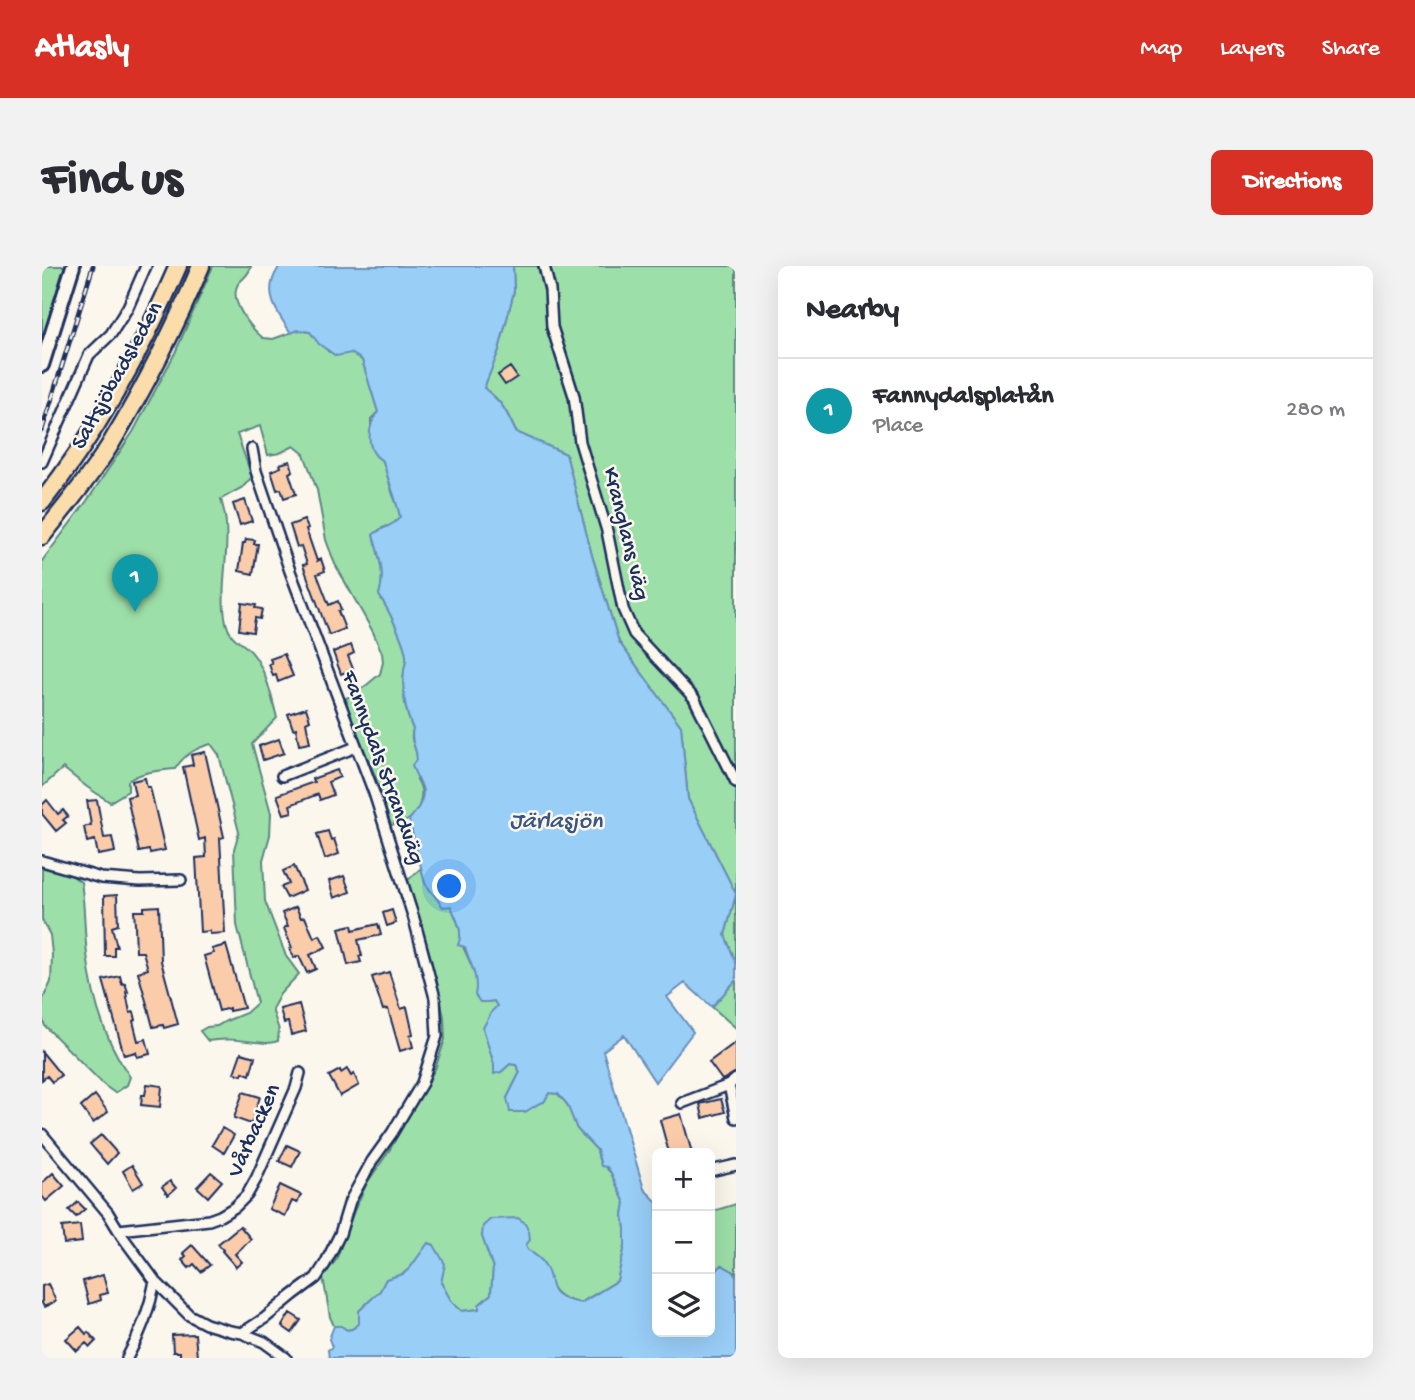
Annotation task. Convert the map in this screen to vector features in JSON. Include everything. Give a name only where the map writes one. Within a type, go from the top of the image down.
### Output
[{"type":"highway","name":"Saltsjöbadsleden","points":[[45,499],[90,435],[128,371],[178,266]]},
{"type":"highway","name":"Saltsjöbadsleden","points":[[42,536],[108,447],[147,380],[201,266]]},
{"type":"street","points":[[42,365],[73,266]]},
{"type":"street","points":[[42,462],[89,355],[111,334],[128,307],[146,266]]},
{"type":"street","name":"Kranglans väg","points":[[544,266],[550,290],[552,327],[574,396],[580,442],[607,531],[623,609],[634,634],[694,698],[736,782]]},
{"type":"street","name":"Fannydals Strandväg","points":[[242,1333],[316,1278],[325,1265],[340,1234],[350,1201],[422,1083],[437,1036],[435,998],[414,919],[374,793],[290,571],[256,471],[252,449]]},
{"type":"street","points":[[282,776],[356,747]]},
{"type":"street","points":[[42,861],[101,877],[139,881],[181,880]]},
{"type":"street","name":"Vårbacken","points":[[119,1230],[209,1220],[235,1207],[247,1195],[256,1179],[300,1073]]},
{"type":"street","points":[[682,1103],[732,1082],[736,1118]]},
{"type":"street","points":[[42,1134],[108,1213],[155,1281],[188,1315],[218,1328],[242,1333],[264,1342],[286,1358]]},
{"type":"street","points":[[715,1170],[736,1165]]},
{"type":"street","points":[[127,1358],[136,1343],[152,1299],[155,1281]]},
{"type":"green space","points":[[42,266],[68,266],[42,346]]},
{"type":"green space","points":[[213,266],[251,266],[238,284],[236,298],[242,314],[263,338],[273,339],[298,330],[310,332],[329,352],[351,353],[362,360],[378,412],[371,419],[371,446],[383,461],[400,517],[373,535],[382,572],[379,595],[396,627],[406,654],[404,693],[413,729],[417,780],[421,790],[420,802],[412,817],[391,825],[376,778],[349,713],[346,698],[357,693],[380,674],[382,653],[335,564],[326,540],[317,490],[304,454],[294,446],[268,455],[260,426],[237,434],[252,477],[243,487],[221,499],[227,537],[224,610],[231,634],[252,652],[260,665],[277,718],[252,744],[271,813],[270,835],[263,860],[265,901],[286,956],[299,974],[280,994],[272,1009],[279,1030],[278,1041],[268,1043],[208,1041],[200,1031],[246,1013],[257,1003],[237,925],[234,849],[239,832],[219,755],[211,744],[190,753],[175,769],[150,772],[133,778],[128,781],[128,791],[110,802],[63,768],[42,787],[42,561],[133,432],[175,353]]},
{"type":"green space","points":[[513,266],[736,266],[736,894],[688,799],[681,726],[619,642],[591,552],[566,454],[516,432],[503,407],[484,388],[499,350],[514,291]]},
{"type":"green space","points":[[42,867],[71,875],[81,882],[87,954],[96,1003],[113,1049],[130,1077],[127,1085],[115,1093],[45,1026],[42,1017],[43,999],[51,982],[52,954],[50,935],[42,920]]},
{"type":"green space","points":[[421,868],[425,883],[443,907],[451,906],[477,985],[487,1002],[494,1001],[497,1006],[483,1028],[494,1064],[501,1072],[510,1064],[516,1065],[520,1072],[507,1098],[540,1103],[544,1102],[549,1093],[558,1094],[567,1104],[577,1129],[597,1150],[599,1160],[611,1173],[625,1203],[625,1246],[617,1281],[580,1303],[557,1293],[544,1265],[528,1251],[526,1245],[482,1236],[493,1268],[491,1294],[479,1305],[479,1309],[462,1311],[445,1290],[434,1245],[429,1243],[403,1274],[386,1279],[380,1291],[359,1311],[359,1324],[347,1330],[334,1326],[323,1277],[336,1260],[367,1183],[389,1151],[435,1069],[445,1039],[444,1017],[430,955],[408,880]]},
{"type":"green space","points":[[736,894],[736,963],[725,935]]},
{"type":"green space","points":[[736,980],[736,1028],[712,1007]]},
{"type":"green space","points":[[736,1204],[736,1278],[734,1272],[722,1265],[715,1272],[715,1210]]},
{"type":"water","name":"Järlasjön","points":[[278,266],[513,266],[514,291],[499,350],[484,388],[496,398],[516,432],[566,454],[593,559],[619,642],[681,726],[688,799],[736,894],[725,935],[736,963],[736,980],[712,1007],[685,983],[667,997],[693,1032],[655,1082],[624,1035],[603,1051],[644,1189],[652,1197],[652,1337],[715,1337],[715,1272],[722,1265],[734,1272],[736,1278],[736,1358],[329,1358],[328,1350],[332,1347],[329,1339],[334,1326],[347,1330],[359,1324],[359,1311],[380,1291],[386,1279],[403,1274],[410,1268],[428,1243],[434,1245],[445,1264],[441,1283],[452,1301],[462,1311],[479,1309],[479,1305],[491,1294],[493,1268],[482,1236],[483,1226],[491,1219],[518,1218],[525,1223],[530,1240],[526,1245],[547,1269],[555,1292],[568,1300],[581,1303],[617,1281],[625,1246],[625,1203],[611,1173],[607,1167],[601,1166],[597,1150],[577,1129],[567,1104],[558,1094],[549,1093],[544,1102],[525,1112],[510,1112],[507,1098],[520,1072],[516,1065],[510,1064],[494,1074],[494,1064],[483,1028],[497,1006],[494,1001],[480,1002],[475,995],[476,982],[465,947],[458,945],[460,930],[457,920],[451,906],[443,907],[425,883],[409,820],[420,805],[423,792],[412,765],[417,757],[404,693],[406,654],[396,627],[379,595],[382,572],[373,535],[400,517],[383,461],[373,452],[371,445],[370,431],[378,412],[362,360],[351,353],[336,356],[319,344],[310,332],[298,330],[291,333],[271,295],[273,278]]},
{"type":"building","points":[[510,367],[517,377],[505,385],[498,375]]},
{"type":"building","points":[[290,461],[293,471],[289,473],[296,494],[284,498],[281,489],[277,490],[271,471]]},
{"type":"building","points":[[245,500],[252,521],[240,525],[233,504]]},
{"type":"building","points":[[304,520],[317,561],[321,559],[325,571],[317,574],[329,605],[338,601],[341,610],[338,611],[345,629],[329,635],[303,565],[307,564],[301,546],[297,547],[290,525]]},
{"type":"building","points":[[246,539],[255,540],[254,544],[258,544],[253,574],[239,571]]},
{"type":"building","points":[[242,603],[256,605],[255,608],[262,609],[260,619],[255,618],[253,632],[239,630]]},
{"type":"building","points":[[351,645],[354,653],[348,656],[353,669],[341,674],[333,652]]},
{"type":"building","points":[[284,654],[293,676],[278,682],[276,675],[273,676],[270,659]]},
{"type":"building","points":[[306,708],[310,720],[306,722],[310,743],[299,745],[296,728],[293,729],[288,714]]},
{"type":"building","points":[[279,739],[284,753],[263,760],[259,746]]},
{"type":"building","points":[[205,752],[224,837],[220,838],[225,933],[200,932],[196,858],[206,857],[205,838],[199,840],[183,767],[193,765],[191,755]]},
{"type":"building","points":[[337,770],[340,777],[328,782],[333,795],[320,800],[318,794],[290,805],[292,812],[284,814],[277,795],[314,782],[312,779]]},
{"type":"building","points":[[145,778],[147,787],[150,787],[165,850],[150,853],[149,850],[139,852],[127,797],[135,795],[132,781]]},
{"type":"building","points":[[47,800],[58,814],[63,810],[68,816],[63,820],[66,823],[56,831],[42,814],[42,805]]},
{"type":"building","points":[[97,800],[104,838],[112,837],[115,852],[98,855],[95,840],[87,842],[84,827],[91,825],[87,801]]},
{"type":"building","points":[[328,831],[339,854],[325,859],[317,834]]},
{"type":"building","points":[[294,866],[305,890],[287,898],[281,887],[289,884],[283,871]]},
{"type":"building","points":[[344,876],[350,892],[334,898],[329,881]]},
{"type":"building","points":[[117,895],[118,925],[112,927],[117,947],[114,947],[114,956],[105,956],[104,896]]},
{"type":"building","points":[[159,906],[161,961],[178,1024],[164,1028],[163,1025],[153,1027],[138,972],[148,969],[143,952],[136,952],[134,911]]},
{"type":"building","points":[[296,907],[301,918],[305,917],[314,938],[320,935],[326,947],[310,955],[316,969],[307,973],[299,956],[294,958],[284,928],[288,926],[282,913]]},
{"type":"building","points":[[392,910],[396,923],[387,926],[383,913]]},
{"type":"building","points":[[378,924],[381,935],[358,940],[361,962],[348,965],[339,928],[352,925],[353,930]]},
{"type":"building","points":[[226,945],[244,1008],[219,1011],[204,956],[214,953],[212,949]]},
{"type":"building","points":[[389,972],[401,1009],[407,1007],[413,1034],[410,1035],[413,1047],[400,1051],[388,1009],[383,1010],[372,977]]},
{"type":"building","points":[[120,976],[128,992],[130,1013],[134,1012],[136,1020],[133,1021],[138,1041],[146,1039],[150,1054],[137,1057],[136,1052],[124,1055],[103,980]]},
{"type":"building","points":[[299,1004],[306,1031],[291,1035],[288,1022],[284,1023],[280,1009]]},
{"type":"building","points":[[736,1042],[736,1072],[722,1080],[709,1062]]},
{"type":"building","points":[[42,1052],[61,1075],[52,1082],[47,1076],[42,1080]]},
{"type":"building","points":[[241,1053],[255,1057],[250,1075],[243,1072],[242,1075],[234,1073]]},
{"type":"building","points":[[347,1069],[351,1076],[354,1074],[359,1085],[340,1096],[329,1076]]},
{"type":"building","points":[[147,1084],[162,1086],[160,1107],[141,1105]]},
{"type":"building","points":[[243,1092],[260,1097],[251,1124],[234,1118]]},
{"type":"building","points":[[95,1095],[108,1112],[93,1123],[81,1107]]},
{"type":"building","points":[[721,1099],[725,1112],[703,1118],[700,1104]]},
{"type":"building","points":[[681,1114],[691,1148],[668,1148],[660,1120]]},
{"type":"building","points":[[222,1128],[234,1135],[224,1153],[212,1145]]},
{"type":"building","points":[[101,1135],[117,1153],[107,1164],[90,1144]]},
{"type":"building","points":[[287,1145],[300,1151],[292,1167],[279,1161]]},
{"type":"building","points":[[132,1165],[143,1183],[133,1189],[123,1171]]},
{"type":"building","points":[[211,1172],[222,1181],[208,1197],[197,1187]]},
{"type":"building","points":[[53,1173],[64,1186],[46,1201],[42,1196],[42,1183]]},
{"type":"building","points":[[170,1181],[176,1188],[168,1195],[162,1187]]},
{"type":"building","points":[[280,1185],[301,1195],[297,1203],[292,1201],[285,1216],[269,1209]]},
{"type":"building","points":[[78,1202],[85,1209],[76,1217],[69,1210]]},
{"type":"building","points":[[80,1225],[82,1242],[64,1244],[62,1227]]},
{"type":"building","points":[[240,1226],[251,1239],[235,1254],[242,1262],[236,1267],[218,1244]]},
{"type":"building","points":[[192,1245],[210,1265],[201,1272],[194,1264],[189,1268],[182,1260],[186,1256],[183,1253]]},
{"type":"building","points":[[103,1275],[108,1293],[100,1295],[101,1300],[89,1304],[83,1281]]},
{"type":"building","points":[[48,1284],[56,1301],[44,1307],[42,1286]]},
{"type":"building","points":[[290,1313],[301,1320],[292,1333],[282,1326]]},
{"type":"building","points":[[80,1327],[96,1341],[90,1347],[86,1343],[77,1351],[66,1339]]},
{"type":"building","points":[[195,1334],[197,1357],[180,1357],[180,1352],[173,1352],[172,1335]]},
{"type":"railway","points":[[42,430],[93,266]]},
{"type":"place","name":"Fannydalsplatån","points":[[135,612]]}]
